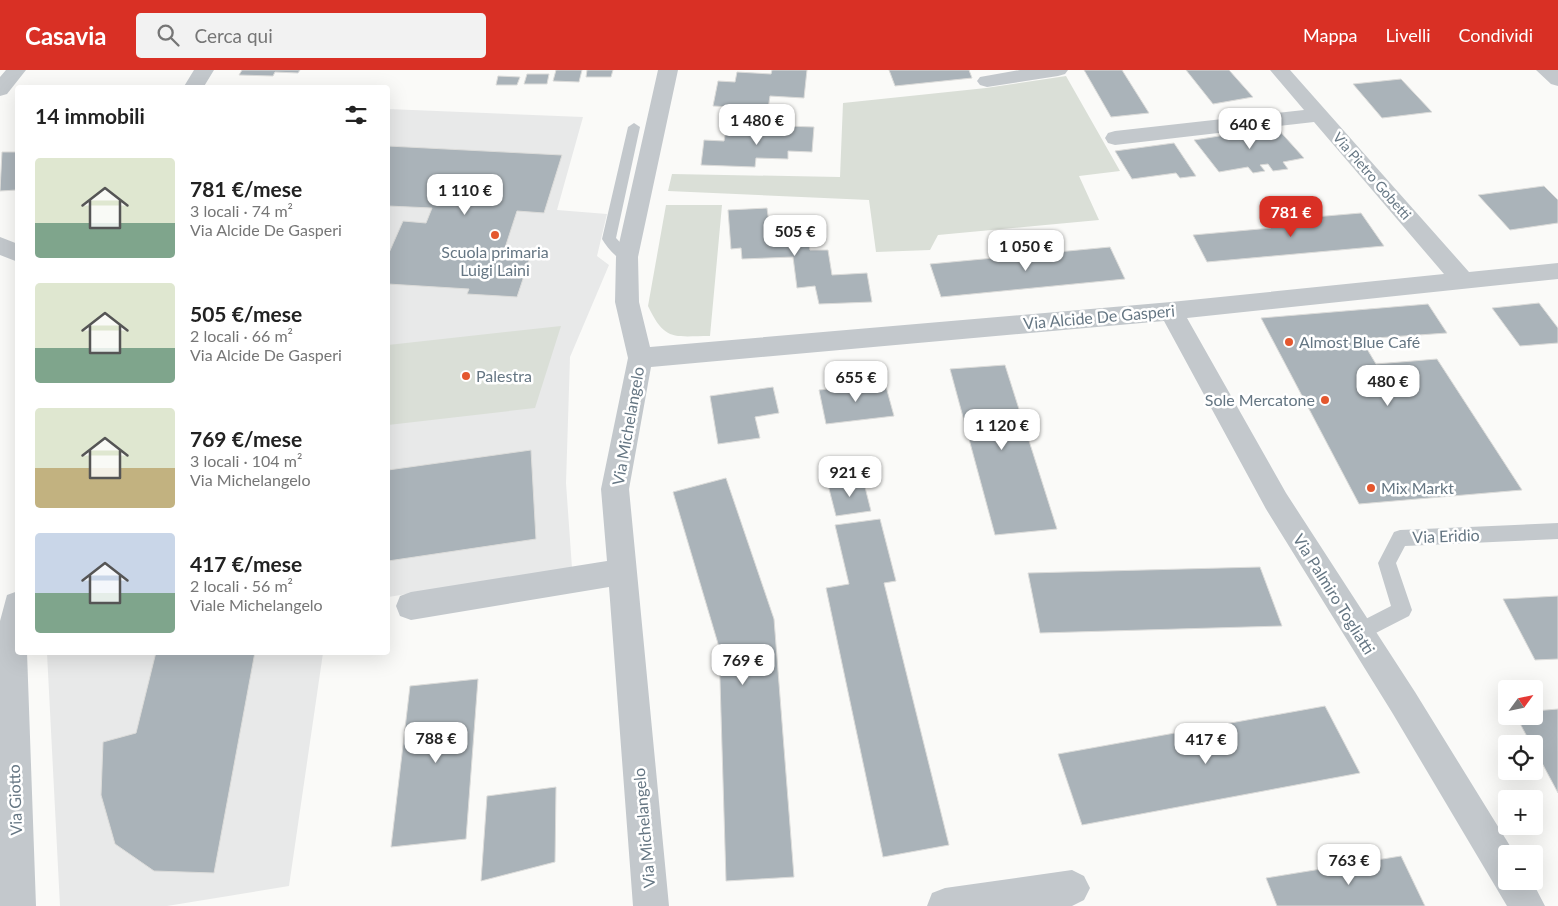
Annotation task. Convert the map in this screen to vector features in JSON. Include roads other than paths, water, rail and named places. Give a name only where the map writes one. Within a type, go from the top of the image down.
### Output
[{"type":"street","points":[[0,90],[16,70]]},
{"type":"street","points":[[195,85],[204,70]]},
{"type":"street","name":"Via Michelangelo","points":[[651,906],[615,488],[640,358],[627,302],[627,257],[668,70]]},
{"type":"street","points":[[987,81],[1058,70]]},
{"type":"street","name":"Via Pietro Gobetti","points":[[1280,70],[1464,282]]},
{"type":"street","points":[[1546,70],[1558,80]]},
{"type":"street","points":[[1115,138],[1319,115]]},
{"type":"street","points":[[0,245],[15,252]]},
{"type":"street","name":"Via Alcide De Gasperi","points":[[640,358],[1172,311],[1558,271]]},
{"type":"street","name":"Via Palmiro Togliatti","points":[[1172,311],[1276,501],[1498,859]]},
{"type":"street","points":[[411,606],[622,572]]},
{"type":"street","name":"Via Giotto","points":[[15,622],[11,644],[18,906]]},
{"type":"street","points":[[945,906],[1072,888]]},
{"type":"street","points":[[1517,890],[1527,906]]},
{"type":"lane","points":[[627,257],[609,239],[634,128]]},
{"type":"lane","name":"Via Eridio","points":[[1359,632],[1402,610],[1386,563],[1400,538],[1558,531]]},
{"type":"place","name":"Scuola primaria Luigi Laini","points":[[495,235]]},
{"type":"place","name":"Almost Blue Café","points":[[1289,342]]},
{"type":"place","name":"Palestra","points":[[466,376]]},
{"type":"place","name":"Sole Mercatone","points":[[1325,400]]},
{"type":"place","name":"Mix Markt","points":[[1371,488]]}]
